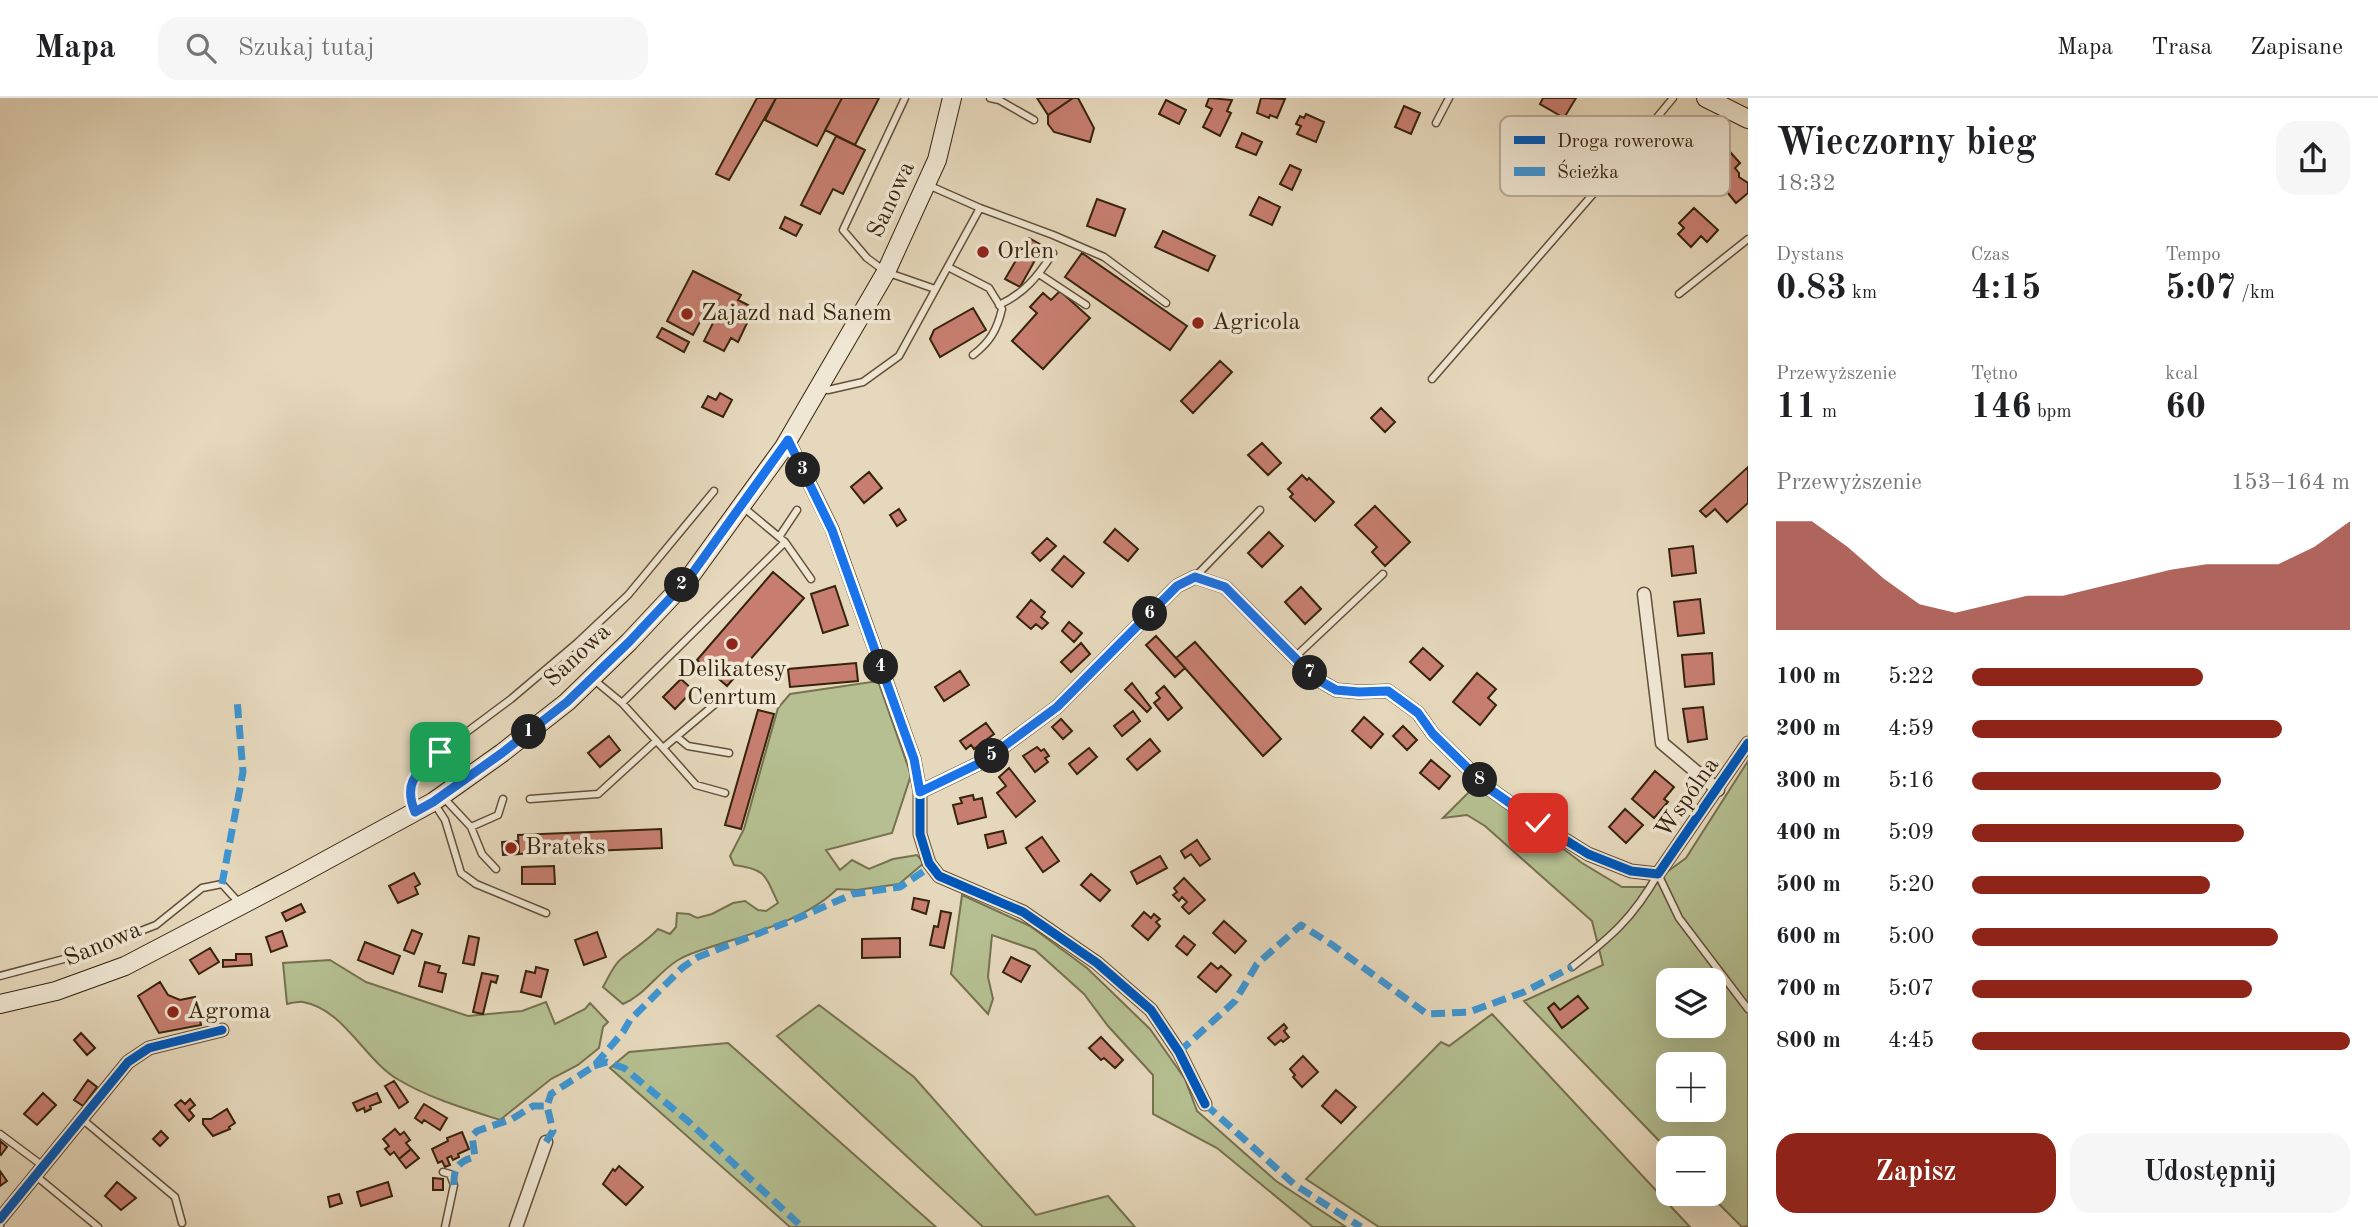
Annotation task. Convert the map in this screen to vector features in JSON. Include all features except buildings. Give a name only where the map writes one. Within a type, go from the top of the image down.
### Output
[{"type":"main road","name":"Sanowa","points":[[0,1004],[93,980],[241,905],[437,799],[567,702],[689,578],[788,440],[886,272],[937,160],[952,98]]},
{"type":"main road","points":[[1706,98],[1748,119]]},
{"type":"street","points":[[788,440],[832,530],[914,759],[920,792],[920,834],[929,863],[939,876],[1023,912],[1097,963],[1151,1010],[1179,1052],[1205,1104]]},
{"type":"street","points":[[920,792],[984,761],[1057,707],[1177,586],[1195,577],[1225,587],[1315,678],[1336,690],[1388,691],[1418,713],[1433,734],[1487,787],[1538,823],[1609,863],[1631,872],[1658,874]]},
{"type":"street","points":[[1644,594],[1662,743],[1718,790]]},
{"type":"street","name":"Wspólna","points":[[1658,874],[1748,743]]},
{"type":"street","points":[[0,1219],[128,1062],[149,1048],[222,1030]]},
{"type":"street","points":[[516,1227],[545,1142]]},
{"type":"lane","points":[[905,98],[843,230],[867,258],[886,272],[935,289]]},
{"type":"lane","points":[[990,98],[999,99],[1034,120]]},
{"type":"lane","points":[[1436,124],[1449,98]]},
{"type":"lane","points":[[1658,116],[1673,98]]},
{"type":"lane","points":[[926,184],[1104,257],[1166,303]]},
{"type":"lane","points":[[1432,379],[1592,196]]},
{"type":"lane","points":[[818,389],[828,390],[863,382],[899,356],[979,208]]},
{"type":"lane","points":[[1679,295],[1748,239]]},
{"type":"lane","points":[[999,305],[1015,298],[1039,274],[1053,253]]},
{"type":"lane","points":[[948,267],[989,288],[1002,309],[998,328],[987,344],[973,355]]},
{"type":"lane","points":[[1039,274],[1086,305]]},
{"type":"lane","points":[[415,812],[409,795],[415,776],[440,752],[568,651],[628,595],[714,491]]},
{"type":"lane","points":[[741,506],[785,542],[811,579]]},
{"type":"lane","points":[[779,537],[797,510]]},
{"type":"lane","points":[[1195,577],[1260,510]]},
{"type":"lane","points":[[622,703],[785,542]]},
{"type":"lane","points":[[1294,658],[1383,574]]},
{"type":"lane","points":[[591,677],[622,703],[696,786],[725,793]]},
{"type":"lane","points":[[663,748],[721,699]]},
{"type":"lane","points":[[677,737],[688,746],[729,753]]},
{"type":"lane","points":[[530,799],[598,794],[656,741]]},
{"type":"lane","points":[[437,799],[471,827],[482,853],[496,869]]},
{"type":"lane","points":[[437,799],[461,873],[476,884],[546,913]]},
{"type":"lane","points":[[471,827],[498,815],[503,799]]},
{"type":"lane","points":[[1573,967],[1618,931],[1646,895],[1658,874]]},
{"type":"lane","name":"Wspólna","points":[[1658,874],[1679,918],[1748,1009]]},
{"type":"lane","points":[[0,976],[79,955],[156,925],[202,888],[222,884],[241,905]]},
{"type":"lane","points":[[82,1119],[174,1197],[182,1223]]},
{"type":"lane","points":[[0,1133],[99,1227]]},
{"type":"lane","points":[[443,1172],[450,1174],[454,1185],[445,1227]]},
{"type":"green space","points":[[878,681],[911,775],[892,833],[826,850],[840,870],[852,860],[869,869],[893,859],[917,855],[924,863],[899,884],[857,890],[837,889],[814,907],[786,921],[684,957],[623,1004],[603,987],[611,971],[619,961],[658,929],[670,934],[676,927],[677,913],[697,918],[733,903],[745,901],[758,910],[766,911],[778,903],[759,871],[734,865],[730,856],[744,829],[778,708],[790,694]]},
{"type":"green space","points":[[1748,761],[1748,1226],[1742,1227],[1721,1206],[1726,1206],[1726,1136],[1656,1138],[1524,1001],[1603,965],[1592,921],[1485,826],[1467,815],[1443,818],[1477,784],[1582,863],[1622,887],[1650,887],[1686,858]]},
{"type":"green space","points":[[962,895],[1030,926],[1087,968],[1150,1029],[1185,1079],[1197,1111],[1276,1181],[1346,1227],[1313,1227],[1217,1148],[1153,1114],[1153,1075],[1108,1026],[1084,994],[1035,950],[992,935],[988,977],[993,999],[988,1014],[951,974]]},
{"type":"green space","points":[[330,960],[366,982],[468,1016],[522,1011],[546,1002],[555,1024],[585,1009],[590,1003],[608,1022],[603,1027],[599,1048],[578,1065],[551,1079],[500,1120],[448,1103],[399,1080],[375,1061],[331,1014],[303,1002],[287,1004],[283,963]]},
{"type":"green space","points":[[819,1005],[914,1077],[1036,1215],[1108,1196],[1135,1227],[983,1227],[777,1036]]},
{"type":"green space","points":[[1492,1014],[1656,1190],[1656,1206],[1670,1206],[1690,1227],[1379,1227],[1306,1179],[1441,1042],[1449,1046]]},
{"type":"green space","points":[[728,1043],[936,1227],[790,1227],[610,1068],[629,1052]]},
{"type":"marked path","points":[[222,884],[243,772],[237,699]]},
{"type":"marked path","points":[[546,1142],[553,1131],[547,1106],[551,1094],[594,1066],[630,1020],[682,968],[698,957],[853,894],[900,887],[924,871],[929,863]]},
{"type":"marked path","points":[[1179,1052],[1235,1001],[1257,964],[1301,925],[1427,1014],[1469,1012],[1524,992],[1572,967]]},
{"type":"marked path","points":[[594,1066],[607,1062],[624,1068],[689,1122],[802,1227]]},
{"type":"marked path","points":[[1205,1104],[1295,1185],[1361,1227]]},
{"type":"marked path","points":[[454,1185],[458,1166],[475,1157],[472,1136],[477,1131],[512,1119],[533,1106],[547,1106]]},
{"type":"cycle path","points":[[788,440],[832,529],[914,759],[920,792],[920,834],[929,863],[939,876],[1023,912],[1097,963],[1151,1010],[1179,1052],[1205,1104]]},
{"type":"cycle path","points":[[920,792],[984,761],[1057,707],[1177,586],[1195,577],[1225,587],[1315,678],[1336,690],[1388,691],[1418,713],[1433,734],[1487,787],[1588,854],[1631,871],[1658,874],[1748,743]]},
{"type":"cycle path","points":[[0,1219],[128,1062],[149,1048],[222,1030]]},
{"type":"place","name":"Orlen","points":[[983,252]]},
{"type":"place","name":"Zajazd nad Sanem","points":[[687,314]]},
{"type":"place","name":"Agricola","points":[[1198,323]]},
{"type":"place","name":"Delikatesy Cenrtum","points":[[732,644]]},
{"type":"place","name":"Brateks","points":[[511,848]]},
{"type":"place","name":"Agroma","points":[[173,1012]]},
{"type":"route","points":[[440,752],[415,776],[409,795],[415,812],[502,753],[567,702],[629,642],[689,578],[788,440],[832,530],[914,759],[920,792],[984,761],[1057,707],[1177,586],[1195,577],[1225,587],[1315,678],[1336,690],[1388,691],[1418,713],[1433,734],[1487,787],[1538,823]]}]
